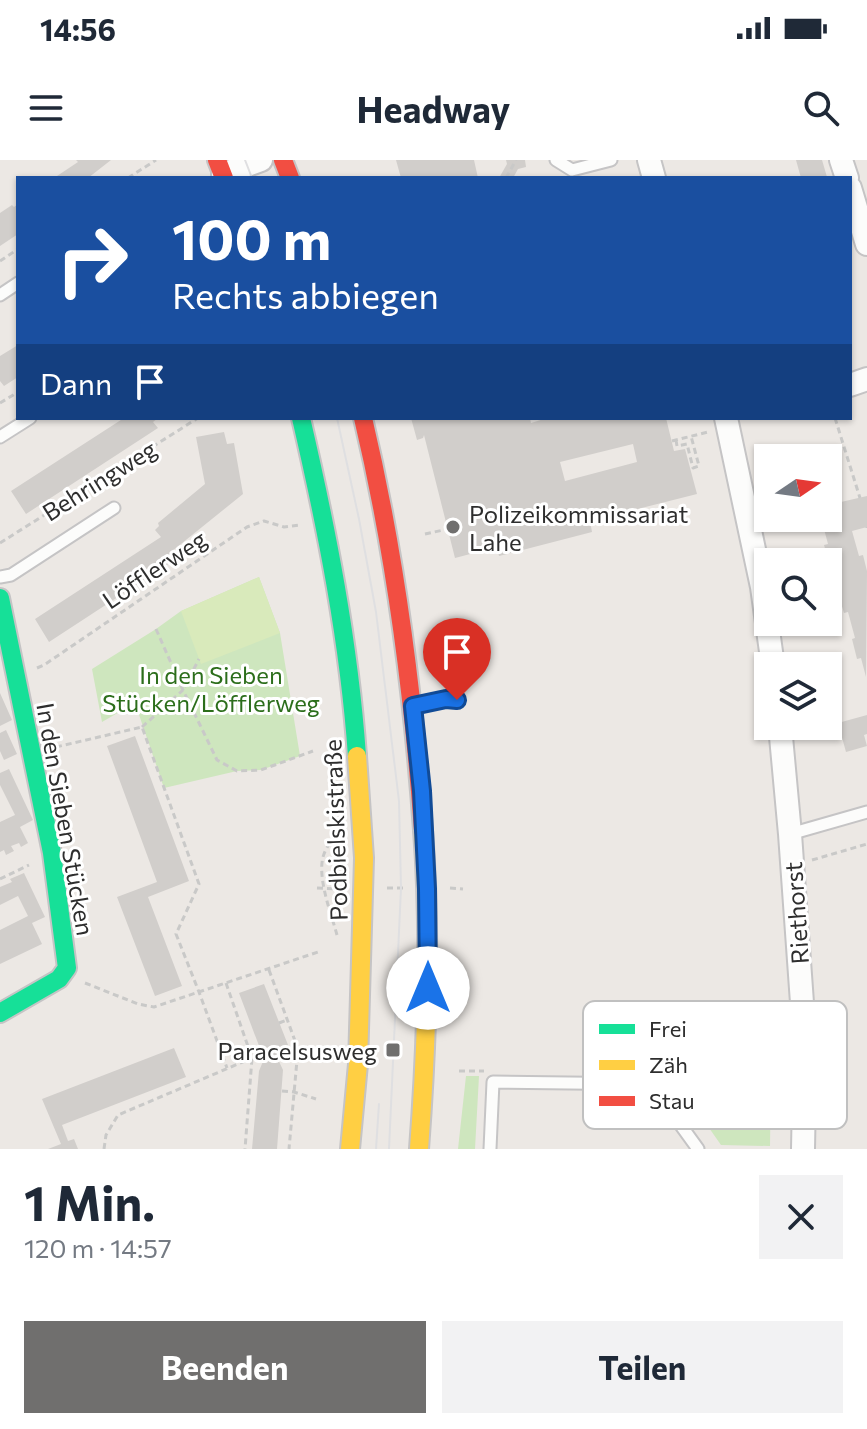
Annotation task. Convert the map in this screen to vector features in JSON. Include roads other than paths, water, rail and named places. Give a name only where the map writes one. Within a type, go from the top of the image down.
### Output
[{"type":"main road","name":"Podbielskistraße","points":[[301,420],[326,527],[339,607],[354,714],[364,858],[358,1064],[350,1149]]},
{"type":"main road","points":[[364,420],[395,573],[422,791],[428,988],[419,1149]]},
{"type":"main road","name":"In den Sieben Stücken","points":[[0,598],[52,853],[67,968],[59,979],[0,1013]]},
{"type":"street","points":[[222,171],[261,160]]},
{"type":"street","points":[[852,195],[867,244]]},
{"type":"street","points":[[725,422],[762,587],[771,652]]},
{"type":"street","name":"Riethorst","points":[[781,740],[790,834],[794,1001]]},
{"type":"street","name":"Riethorst","points":[[801,1129],[803,1149]]},
{"type":"lane","points":[[556,160],[572,170],[611,160]]},
{"type":"lane","points":[[0,437],[27,420]]},
{"type":"lane","name":"Behringweg","points":[[0,577],[11,575],[114,508]]},
{"type":"lane","points":[[413,706],[446,699],[457,700]]},
{"type":"lane","points":[[790,834],[867,812]]},
{"type":"lane","points":[[490,1149],[493,1082],[583,1083]]},
{"type":"lane","points":[[684,1129],[698,1149]]},
{"type":"tram line","points":[[245,160],[251,176]]},
{"type":"tram line","points":[[337,420],[376,612],[399,801],[401,888],[389,1149]]},
{"type":"tram line","points":[[376,1149],[379,1104]]},
{"type":"place","name":"Polizeikommissariat Lahe","points":[[453,527]]},
{"type":"place","name":"Paracelsusweg","points":[[393,1050]]},
{"type":"park label","name":"In den Sieben Stücken/Löfflerweg","points":[[211,688]]}]
